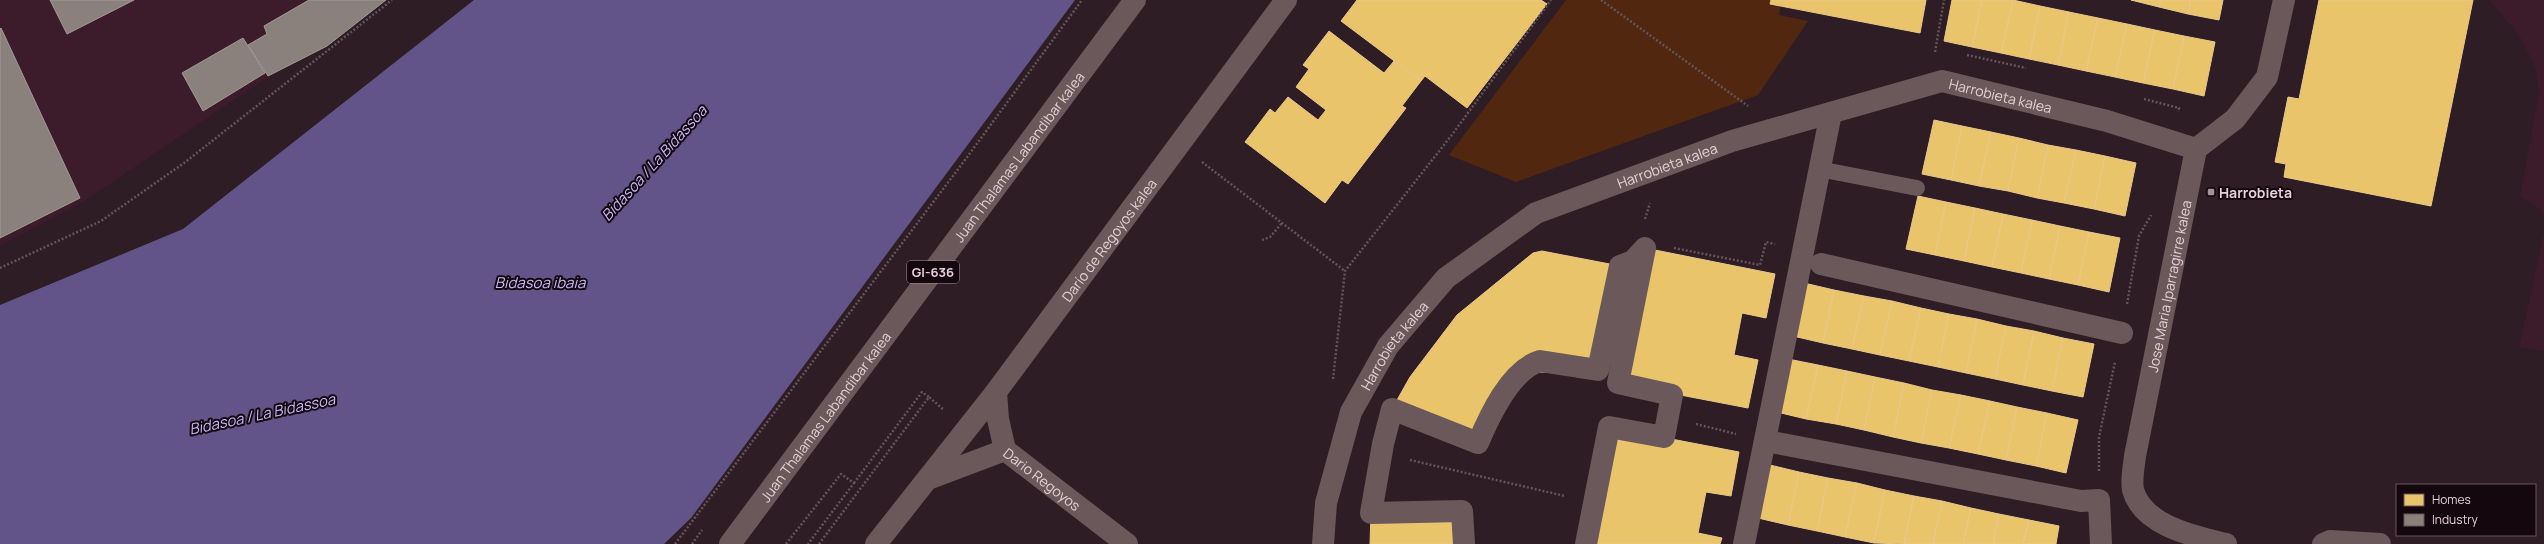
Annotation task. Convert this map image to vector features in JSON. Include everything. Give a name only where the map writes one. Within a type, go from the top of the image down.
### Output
[{"type":"main road","name":"Juan Thalamas Labandibar kalea","points":[[730,544],[1135,0]]},
{"type":"street","name":"Darío de Regoyos kalea","points":[[876,544],[996,392],[1286,0]]},
{"type":"street","points":[[2196,149],[2235,119],[2267,77],[2284,0]]},
{"type":"street","name":"Harrobieta kalea","points":[[1323,544],[1326,503],[1351,412],[1388,346],[1446,278],[1536,213],[1732,141],[1942,82],[2107,121],[2196,149]]},
{"type":"street","points":[[1744,544],[1831,113]]},
{"type":"street","name":"Jose Maria Iparragirre kalea","points":[[2196,149],[2135,456],[2133,489],[2143,509],[2160,520],[2189,534],[2226,544]]},
{"type":"street","points":[[1464,544],[1462,511],[1371,513],[1383,444],[1392,409],[1478,443],[1492,410],[1519,373],[1533,363],[1540,361],[1598,370],[1620,266],[1633,261],[1645,248],[1618,383],[1672,395],[1668,417],[1664,437],[1609,427],[1586,544]]},
{"type":"street","points":[[1821,264],[2122,333]]},
{"type":"street","name":"Dario Regoyos","points":[[996,392],[998,418],[1005,450],[1127,544]]},
{"type":"street","points":[[1766,441],[2081,501],[2099,500],[2101,544]]},
{"type":"street","points":[[928,478],[1005,450]]},
{"type":"street","points":[[2323,544],[2330,541],[2380,544]]},
{"type":"lane","points":[[1820,169],[1917,188]]},
{"type":"path","points":[[0,268],[101,221],[184,163],[392,0]]},
{"type":"path","points":[[675,544],[965,160],[1082,0]]},
{"type":"path","points":[[1333,379],[1345,271],[1451,136],[1552,0]]},
{"type":"path","points":[[1601,0],[1750,107]]},
{"type":"path","points":[[1934,54],[1944,0]]},
{"type":"path","points":[[1179,145],[1345,271]]},
{"type":"path","points":[[1644,222],[1651,201]]},
{"type":"path","points":[[1262,240],[1270,237],[1282,223]]},
{"type":"path","points":[[1672,247],[1760,265]]},
{"type":"path","points":[[808,544],[922,392],[945,408],[940,414]]},
{"type":"path","points":[[819,544],[929,397]]},
{"type":"path","points":[[1668,417],[1766,441]]},
{"type":"path","points":[[1405,459],[1568,497]]},
{"type":"path","points":[[786,544],[841,474],[854,483]]},
{"type":"shaded area","points":[[0,0],[382,0],[83,202],[0,246]]},
{"type":"shaded area","points":[[1566,0],[1782,0],[1779,15],[1808,21],[1758,95],[1516,182],[1449,155]]},
{"type":"shaded area","points":[[2489,0],[2544,0],[2544,218],[2540,209],[2520,196],[2539,93],[2535,67],[2519,35]]},
{"type":"shaded area","points":[[2544,233],[2544,351],[2519,347]]},
{"type":"water","name":"Bidasoa ibaia","points":[[474,0],[1075,0],[691,518],[664,544],[0,544],[0,305],[183,229]]},
{"type":"building: Homes","points":[[1357,0],[1541,0],[1547,4],[1467,108],[1425,76],[1421,81],[1341,21]]},
{"type":"building: Homes","points":[[1771,0],[1926,0],[1920,33],[1770,4]]},
{"type":"building: Homes","points":[[1952,0],[1982,0],[1972,47],[1944,41]]},
{"type":"building: Homes","points":[[1982,0],[2013,0],[2001,53],[1972,47]]},
{"type":"building: Homes","points":[[2013,0],[2040,6],[2029,59],[2001,53]]},
{"type":"building: Homes","points":[[2131,0],[2161,0],[2159,7]]},
{"type":"building: Homes","points":[[2161,0],[2191,0],[2188,14],[2159,7]]},
{"type":"building: Homes","points":[[2191,0],[2223,0],[2219,20],[2188,14]]},
{"type":"building: Homes","points":[[2319,0],[2473,0],[2431,206],[2284,177],[2286,164],[2275,162],[2288,97],[2299,99]]},
{"type":"building: Homes","points":[[2040,6],[2069,12],[2058,65],[2029,59]]},
{"type":"building: Homes","points":[[2069,12],[2098,18],[2086,71],[2058,65]]},
{"type":"building: Homes","points":[[2098,18],[2127,24],[2115,77],[2086,71]]},
{"type":"building: Homes","points":[[2127,24],[2155,30],[2143,83],[2115,77]]},
{"type":"building: Homes","points":[[2155,30],[2184,36],[2173,89],[2143,83]]},
{"type":"building: Homes","points":[[1329,31],[1384,73],[1394,61],[1421,81],[1402,106],[1406,108],[1348,184],[1342,180],[1325,203],[1245,142],[1270,109],[1275,113],[1288,97],[1318,120],[1326,110],[1296,87],[1309,69],[1303,65]]},
{"type":"building: Homes","points":[[2184,36],[2215,42],[2204,96],[2173,89]]},
{"type":"building: Homes","points":[[1934,120],[1962,126],[1951,180],[1922,174]]},
{"type":"building: Homes","points":[[1962,126],[1991,132],[1979,186],[1951,180]]},
{"type":"building: Homes","points":[[1991,132],[2019,138],[2008,191],[1979,186]]},
{"type":"building: Homes","points":[[2019,138],[2048,145],[2037,198],[2008,191]]},
{"type":"building: Homes","points":[[2048,145],[2076,150],[2064,203],[2037,198]]},
{"type":"building: Homes","points":[[2076,150],[2105,156],[2094,209],[2064,203]]},
{"type":"building: Homes","points":[[2105,156],[2136,163],[2125,216],[2094,209]]},
{"type":"building: Homes","points":[[1918,196],[1946,202],[1935,255],[1906,249]]},
{"type":"building: Homes","points":[[1946,202],[1975,208],[1964,261],[1935,255]]},
{"type":"building: Homes","points":[[1975,208],[2003,214],[1992,267],[1964,261]]},
{"type":"building: Homes","points":[[2003,214],[2032,220],[2021,273],[1992,267]]},
{"type":"building: Homes","points":[[2032,220],[2060,226],[2049,279],[2021,273]]},
{"type":"building: Homes","points":[[2060,226],[2089,232],[2078,285],[2049,279]]},
{"type":"building: Homes","points":[[2089,232],[2120,238],[2109,292],[2078,285]]},
{"type":"building: Homes","points":[[1645,248],[1775,274],[1766,318],[1742,313],[1734,355],[1758,360],[1748,408],[1618,383]]},
{"type":"building: Homes","points":[[1542,251],[1620,266],[1598,370],[1519,373],[1478,443],[1392,409],[1410,377],[1457,315],[1533,253]]},
{"type":"building: Homes","points":[[1804,283],[1834,290],[1823,343],[1793,336]]},
{"type":"building: Homes","points":[[1834,290],[1864,296],[1852,349],[1823,343]]},
{"type":"building: Homes","points":[[1864,296],[1892,301],[1880,355],[1852,349]]},
{"type":"building: Homes","points":[[1892,301],[1921,308],[1909,361],[1880,355]]},
{"type":"building: Homes","points":[[1921,308],[1949,314],[1938,367],[1909,361]]},
{"type":"building: Homes","points":[[1949,314],[1977,319],[1966,373],[1938,367]]},
{"type":"building: Homes","points":[[1977,319],[2006,326],[1995,379],[1966,373]]},
{"type":"building: Homes","points":[[2006,326],[2034,331],[2023,385],[1995,379]]},
{"type":"building: Homes","points":[[2034,331],[2063,338],[2052,391],[2023,385]]},
{"type":"building: Homes","points":[[2063,338],[2094,344],[2083,397],[2052,391]]},
{"type":"building: Homes","points":[[1788,359],[1818,365],[1806,419],[1777,412]]},
{"type":"building: Homes","points":[[1818,365],[1847,371],[1836,424],[1806,419]]},
{"type":"building: Homes","points":[[1847,371],[1875,377],[1864,430],[1836,424]]},
{"type":"building: Homes","points":[[1875,377],[1904,383],[1893,437],[1864,430]]},
{"type":"building: Homes","points":[[1904,383],[1932,390],[1921,443],[1893,437]]},
{"type":"building: Homes","points":[[1932,390],[1961,395],[1949,448],[1921,443]]},
{"type":"building: Homes","points":[[1961,395],[1990,401],[1978,454],[1949,448]]},
{"type":"building: Homes","points":[[1990,401],[2017,407],[2006,460],[1978,454]]},
{"type":"building: Homes","points":[[2017,407],[2047,413],[2036,466],[2006,460]]},
{"type":"building: Homes","points":[[2047,413],[2078,420],[2066,473],[2036,466]]},
{"type":"building: Homes","points":[[1609,427],[1739,452],[1731,496],[1706,492],[1698,533],[1722,538],[1720,544],[1586,544]]},
{"type":"building: Homes","points":[[1770,465],[1799,472],[1788,525],[1758,518]]},
{"type":"building: Homes","points":[[1799,472],[1828,478],[1817,531],[1788,525]]},
{"type":"building: Homes","points":[[1828,478],[1857,483],[1845,537],[1817,531]]},
{"type":"building: Homes","points":[[1857,483],[1885,490],[1874,543],[1845,537]]},
{"type":"building: Homes","points":[[1885,490],[1914,496],[1904,544],[1874,543]]},
{"type":"building: Homes","points":[[1914,496],[1942,501],[1933,544],[1904,544]]},
{"type":"building: Homes","points":[[1942,501],[1971,508],[1963,544],[1933,544]]},
{"type":"building: Homes","points":[[1971,508],[1999,514],[1993,544],[1963,544]]},
{"type":"building: Homes","points":[[1462,511],[1464,544],[1370,544],[1371,513]]},
{"type":"building: Homes","points":[[1999,514],[2029,520],[2023,544],[1993,544]]},
{"type":"building: Homes","points":[[2029,520],[2059,526],[2056,544],[2023,544]]},
{"type":"building: Industry","points":[[50,0],[134,0],[67,34]]},
{"type":"building: Industry","points":[[309,0],[386,0],[327,46],[268,76],[248,45],[267,34],[264,26]]},
{"type":"building: Industry","points":[[1,28],[80,198],[0,238],[0,29]]},
{"type":"building: Industry","points":[[243,38],[265,73],[203,111],[182,73]]},
{"type":"place","name":"Harrobieta","points":[[2211,192]]},
{"type":"water label","name":"Bidasoa / La Bidassoa","points":[[654,163]]},
{"type":"water label","name":"Bidasoa / La Bidassoa","points":[[262,414]]}]
